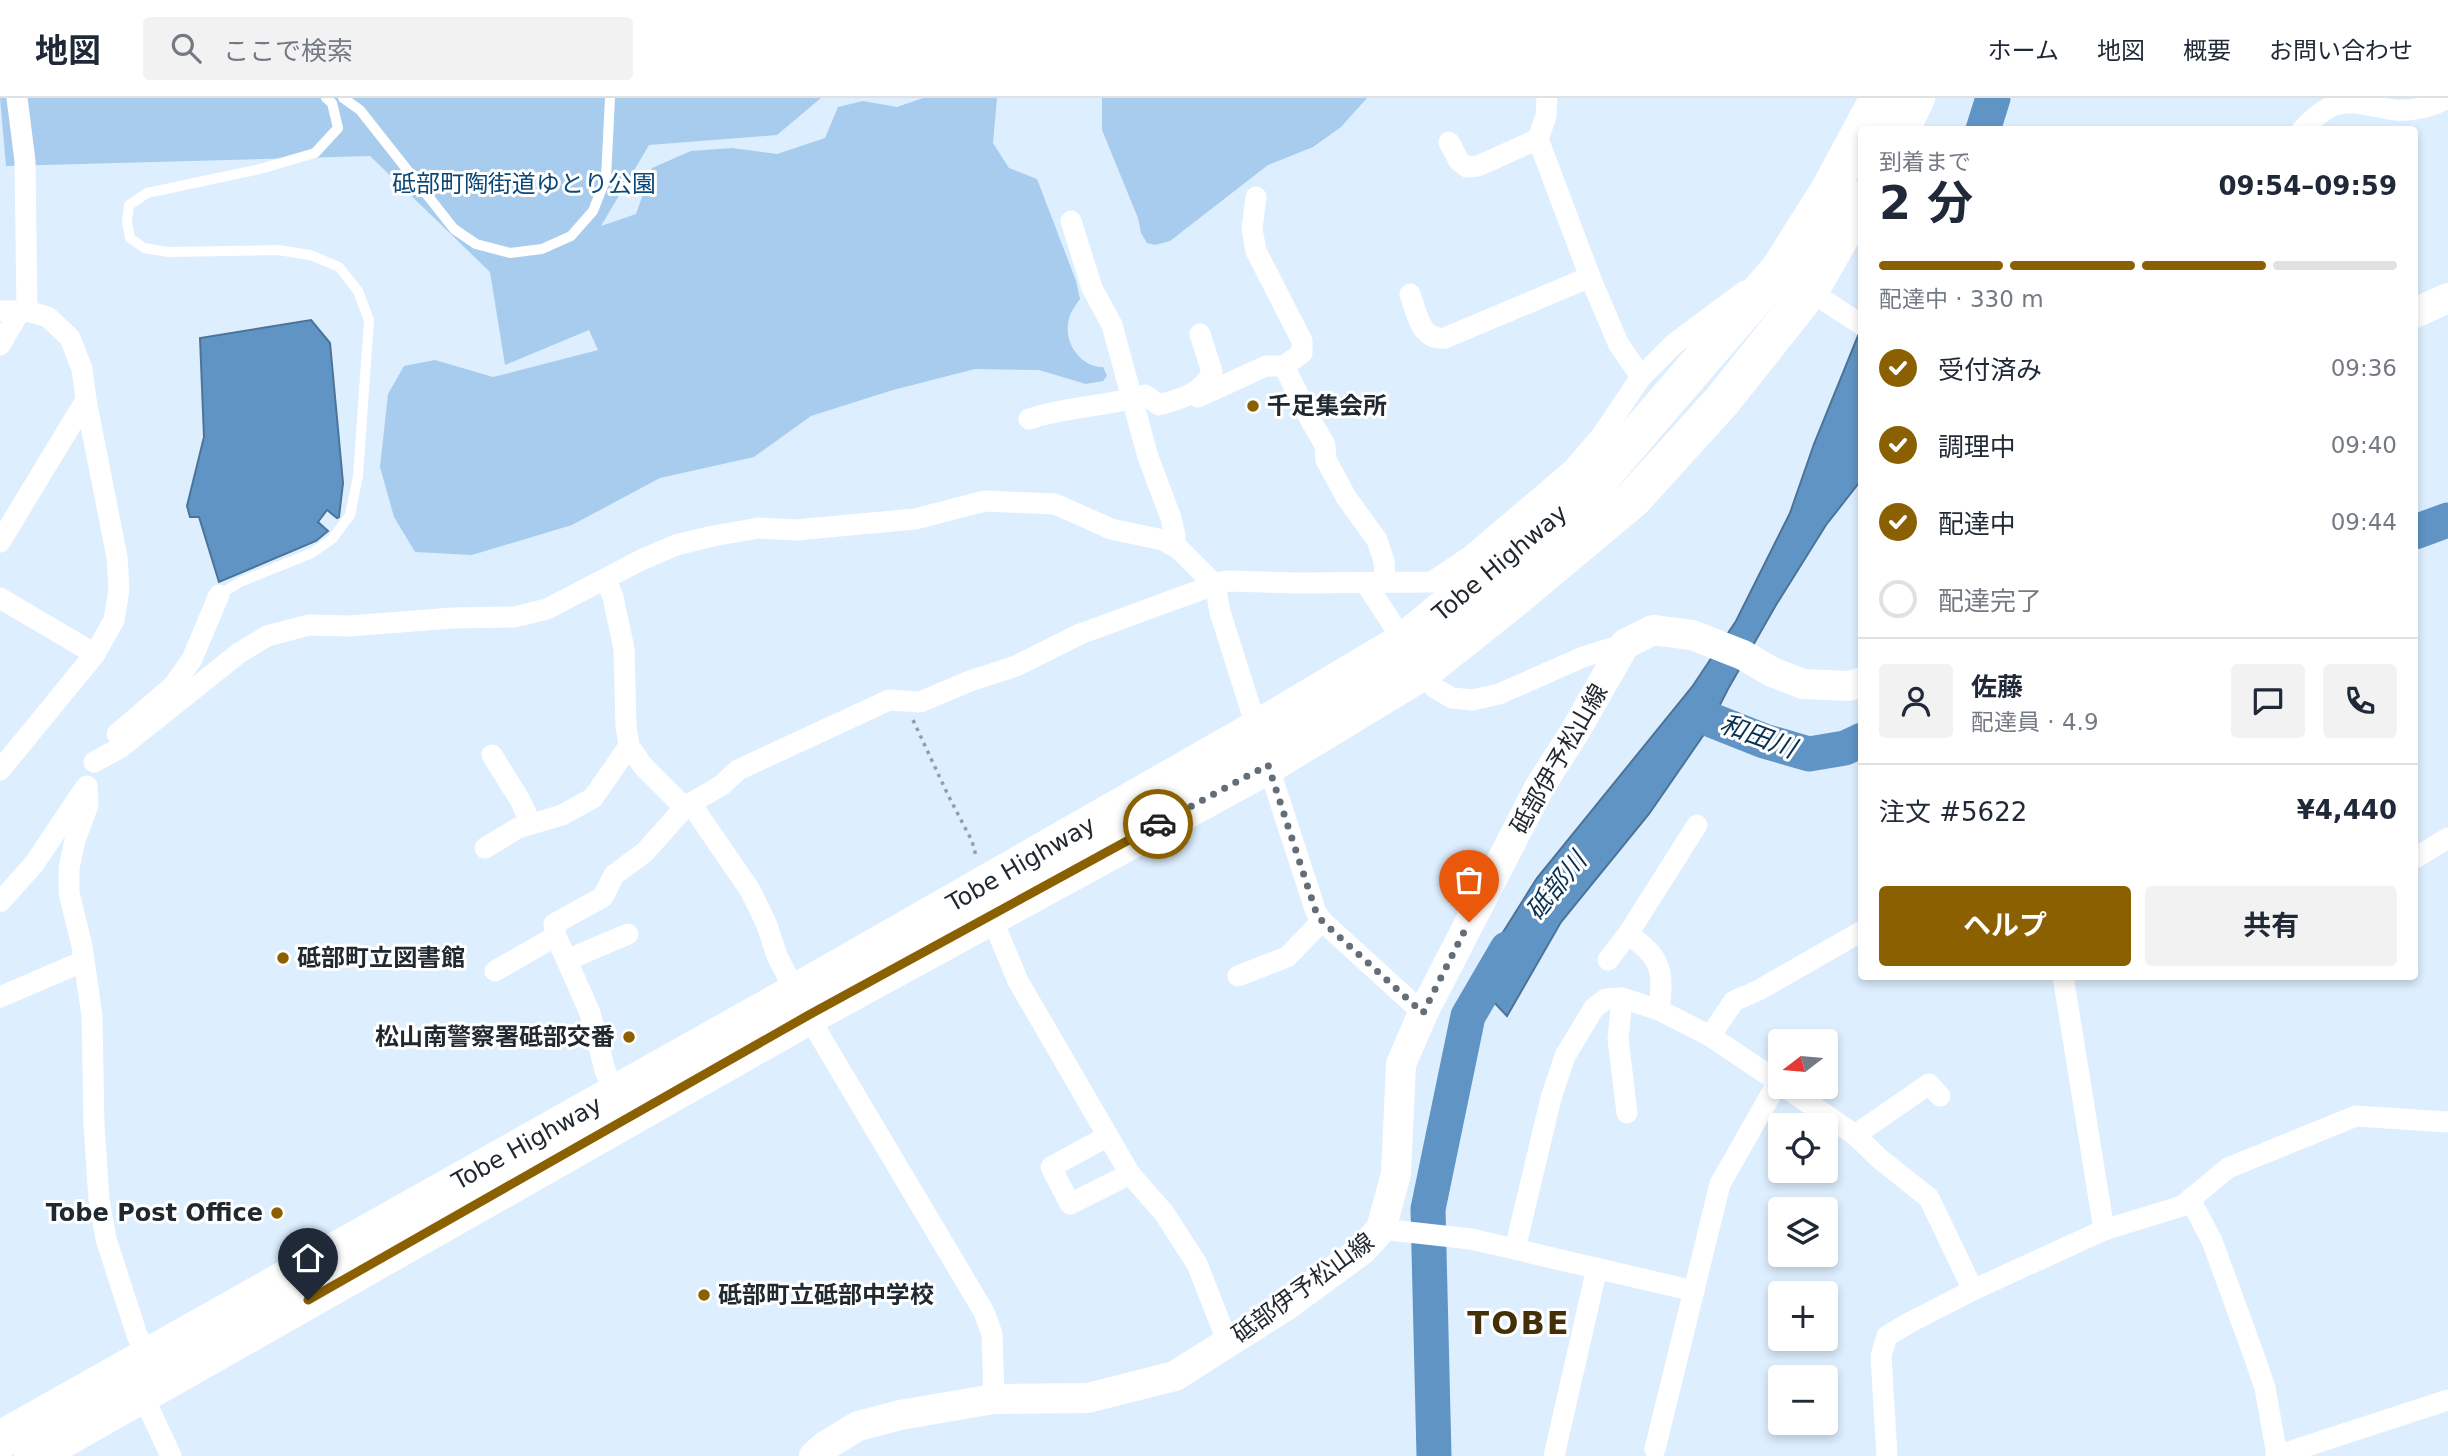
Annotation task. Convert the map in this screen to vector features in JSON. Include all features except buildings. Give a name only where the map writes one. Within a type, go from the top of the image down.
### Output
[{"type":"highway","name":"Tobe Highway","points":[[1864,126],[1879,98]]},
{"type":"highway","points":[[1902,126],[1916,98]]},
{"type":"highway","name":"Tobe Highway","points":[[1794,280],[1829,191],[1858,137]]},
{"type":"highway","name":"Tobe Highway","points":[[988,900],[1268,765],[1414,656],[1595,484],[1794,280],[1858,204]]},
{"type":"highway","name":"Tobe Highway","points":[[33,1456],[801,1005],[988,900],[1257,729],[1414,656]]},
{"type":"highway","name":"Tobe Highway","points":[[0,1440],[615,1094],[801,1005]]},
{"type":"main road","points":[[2418,312],[2448,298]]},
{"type":"main road","points":[[1625,644],[1653,630],[1692,635],[1743,655],[1772,672],[1803,684],[1849,686],[1858,683]]},
{"type":"main road","name":"砥部伊予松山線","points":[[814,1456],[858,1426],[945,1406],[994,1399],[1088,1398],[1175,1376],[1287,1305],[1362,1250],[1395,1231],[1401,1064],[1423,1013],[1540,786],[1625,644]]},
{"type":"street","points":[[0,345],[16,311],[25,161],[17,98]]},
{"type":"street","points":[[1548,98],[1546,116],[1538,139],[1618,343],[1641,377]]},
{"type":"street","points":[[2306,126],[2316,115],[2334,105],[2355,102],[2395,110],[2421,109],[2448,98]]},
{"type":"street","points":[[1449,142],[1459,161],[1467,167],[1478,166],[1538,139]]},
{"type":"street","points":[[1140,427],[1221,385],[1266,366],[1284,366],[1302,353],[1302,341],[1256,251],[1252,229],[1256,197]]},
{"type":"street","points":[[1071,221],[1092,288],[1112,326],[1148,457],[1171,518],[1175,536],[1172,544]]},
{"type":"street","points":[[1410,294],[1420,323],[1429,337],[1436,339],[1445,338],[1590,277]]},
{"type":"street","points":[[615,1094],[605,1070],[590,1013],[556,936],[554,924],[603,897],[614,875],[645,852],[687,806],[722,785],[738,770],[889,700],[920,702],[970,681],[1016,666],[1080,634],[1225,581],[1432,582],[1472,555],[1573,469],[1602,435],[1641,377],[1675,343],[1730,300],[1794,280],[1858,323]]},
{"type":"street","points":[[0,770],[95,654],[114,620],[119,590],[117,556],[82,369],[70,338],[48,317],[16,311]]},
{"type":"street","points":[[1029,419],[1051,411],[1145,396],[1159,405],[1184,398],[1206,385],[1212,372],[1200,334]]},
{"type":"street","points":[[1284,366],[1325,446],[1326,460],[1341,488],[1377,540],[1384,561],[1375,582]]},
{"type":"street","points":[[0,542],[86,400]]},
{"type":"street","points":[[94,762],[120,748],[239,653],[267,636],[309,625],[349,626],[452,618],[514,617],[547,609],[676,545],[759,528],[796,530],[915,519],[985,502],[1055,504],[1111,529],[1172,544],[1215,585],[1220,612],[1257,729]]},
{"type":"street","points":[[606,580],[613,597],[624,649],[625,726],[629,746],[643,766],[679,802],[695,810],[750,890],[801,1005],[984,1312],[992,1334],[994,1399]]},
{"type":"street","points":[[1375,582],[1414,656],[1435,688],[1452,698],[1473,700],[1499,694],[1583,657],[1625,644]]},
{"type":"street","points":[[0,902],[34,864],[86,786],[94,762],[114,736],[173,686],[192,659],[219,595]]},
{"type":"street","points":[[0,598],[95,654]]},
{"type":"street","points":[[485,848],[517,828],[562,815],[593,798],[629,746]]},
{"type":"street","points":[[492,755],[520,800],[531,824]]},
{"type":"street","points":[[1268,765],[1316,912],[1322,921],[1423,1013]]},
{"type":"street","points":[[86,786],[88,805],[75,840],[69,868],[69,893],[84,961],[92,1016],[94,1126],[99,1199],[106,1240],[137,1335],[147,1356],[142,1394],[171,1456]]},
{"type":"street","points":[[1608,960],[1629,934],[1697,825]]},
{"type":"street","points":[[2418,856],[2448,838]]},
{"type":"street","points":[[988,900],[1018,981],[1130,1174],[1164,1213],[1197,1264],[1228,1343]]},
{"type":"street","points":[[1237,976],[1287,957],[1322,921]]},
{"type":"street","points":[[1710,1036],[1734,1001],[1759,990],[1858,933]]},
{"type":"street","points":[[568,960],[628,934]]},
{"type":"street","points":[[1629,934],[1650,949],[1657,963],[1661,981],[1659,1010]]},
{"type":"street","points":[[495,971],[556,936]]},
{"type":"street","points":[[0,997],[84,961]]},
{"type":"street","points":[[2064,980],[2104,1230]]},
{"type":"street","points":[[1515,1249],[1551,1098],[1565,1056],[1594,1008],[1606,999],[1622,998],[1659,1010],[1710,1036],[1768,1075]]},
{"type":"street","points":[[1622,998],[1618,1040],[1627,1113]]},
{"type":"street","points":[[1855,1135],[1929,1084],[1940,1096]]},
{"type":"street","points":[[1655,1449],[1720,1184],[1772,1099]]},
{"type":"street","points":[[1803,1099],[1855,1135],[1880,1160],[1929,1198],[1973,1290]]},
{"type":"street","points":[[1887,1456],[1881,1356],[1887,1336],[1907,1324],[1973,1290],[2104,1230],[2182,1206],[2228,1168],[2356,1116],[2448,1122]]},
{"type":"street","points":[[1108,1136],[1051,1167],[1070,1204],[1130,1174]]},
{"type":"street","points":[[2190,1199],[2212,1241],[2265,1388],[2276,1456],[2448,1400]]},
{"type":"street","points":[[1395,1231],[1471,1239],[1694,1291]]},
{"type":"street","points":[[1554,1456],[1597,1268]]},
{"type":"lane","points":[[343,98],[360,110],[454,229],[476,244],[510,253],[541,249],[571,236],[593,211],[606,178],[610,98]]},
{"type":"lane","points":[[219,595],[240,582],[312,553],[332,539],[350,515],[358,476],[369,320],[358,291],[340,267],[310,256],[278,250],[168,252],[144,248],[130,238],[127,222],[129,205],[147,193],[260,169],[315,153],[338,128],[331,100]]},
{"type":"path","points":[[904,701],[972,841],[988,900]]},
{"type":"green space","name":"砥部町陶街道ゆとり公園","points":[[0,98],[821,98],[777,135],[649,145],[601,226],[636,214],[652,168],[691,151],[732,148],[777,154],[825,138],[838,107],[863,101],[897,107],[923,98],[997,98],[993,143],[1009,168],[1037,179],[1076,281],[1080,299],[1069,320],[1069,340],[1082,359],[1103,367],[1107,376],[1103,381],[1086,384],[1039,370],[975,369],[893,390],[811,416],[754,457],[660,478],[572,525],[472,555],[415,552],[394,517],[380,467],[388,394],[404,366],[435,360],[493,377],[598,350],[589,330],[505,365],[490,272],[370,156],[6,166]]},
{"type":"green space","points":[[1102,98],[1367,98],[1341,127],[1313,147],[1268,165],[1170,241],[1155,245],[1147,243],[1141,233],[1138,218],[1102,130]]},
{"type":"water","points":[[311,320],[330,343],[343,483],[339,517],[327,510],[318,522],[328,531],[316,541],[219,582],[199,517],[190,517],[187,506],[204,437],[200,338]]},
{"type":"water","points":[[1858,336],[1858,484],[1826,525],[1776,605],[1707,730],[1649,814],[1561,922],[1507,1016],[1473,980],[1537,878],[1692,687],[1736,621],[1790,513],[1814,444]]},
{"type":"waterway","name":"砥部川","points":[[1984,126],[1993,98]]},
{"type":"waterway","name":"和田川","points":[[2418,531],[2448,520]]},
{"type":"waterway","name":"和田川","points":[[1696,714],[1764,741],[1809,754],[1845,748],[1858,742]]},
{"type":"waterway","name":"砥部川","points":[[1434,1456],[1428,1209],[1468,1016],[1507,949]]},
{"type":"way so far","points":[[1158,824],[1268,765],[1316,912],[1322,921],[1423,1013],[1469,922]]},
{"type":"place","name":"千足集会所","points":[[1253,406]]},
{"type":"place","name":"砥部町立図書館","points":[[283,958]]},
{"type":"place","name":"松山南警察署砥部交番","points":[[629,1037]]},
{"type":"place","name":"Tobe Post Office","points":[[277,1213]]},
{"type":"place","name":"砥部町立砥部中学校","points":[[704,1295]]},
{"type":"district","name":"TOBE","points":[[1519,1323]]},
{"type":"route","points":[[308,1300],[807,1016],[1158,824]]}]
